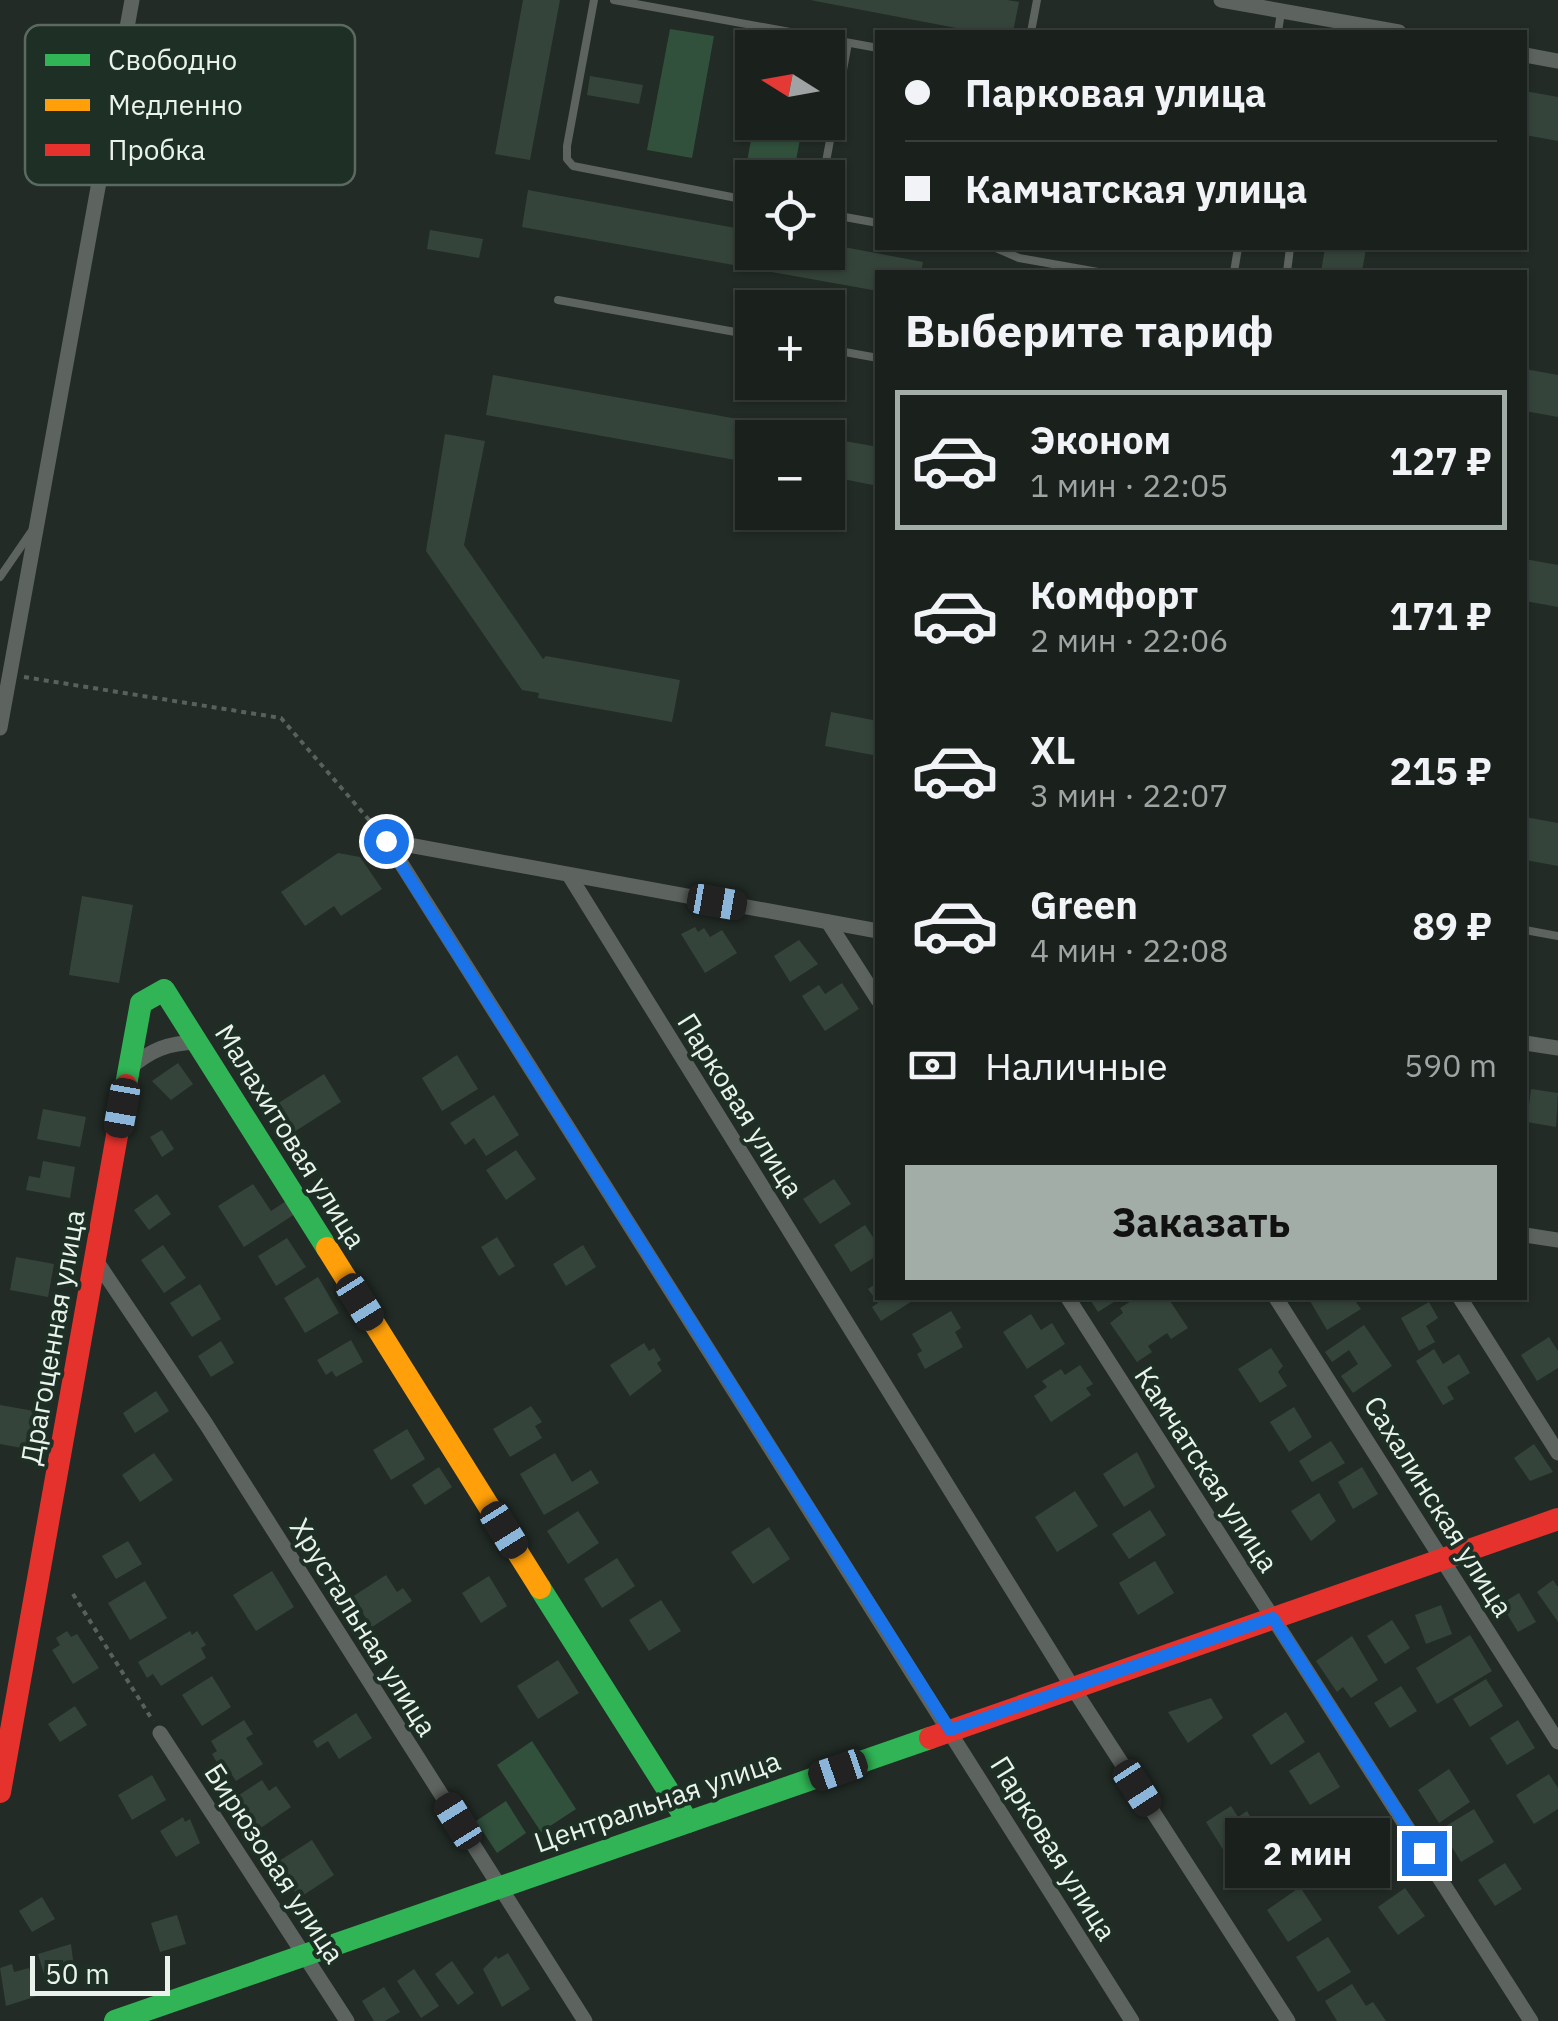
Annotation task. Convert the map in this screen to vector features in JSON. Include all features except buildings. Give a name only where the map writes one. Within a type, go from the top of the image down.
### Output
[{"type":"street","points":[[128,25],[132,0]]},
{"type":"street","points":[[1221,0],[1282,11],[1315,25],[1375,30]]},
{"type":"street","points":[[1527,56],[1558,62]]},
{"type":"street","points":[[0,728],[99,185]]},
{"type":"street","points":[[386,841],[875,930]]},
{"type":"street","name":"Парковая улица","points":[[386,841],[1132,2021]]},
{"type":"street","name":"Парковая улица","points":[[569,875],[1073,1688],[1288,2021]]},
{"type":"street","points":[[828,922],[875,995]]},
{"type":"street","name":"Малахитовая улица","points":[[164,990],[688,1822]]},
{"type":"street","name":"Драгоценная улица","points":[[0,1792],[141,1003],[164,990]]},
{"type":"street","points":[[128,1069],[149,1052],[170,1043],[196,1042]]},
{"type":"street","points":[[1527,1042],[1558,1048]]},
{"type":"street","points":[[1527,1235],[1558,1240]]},
{"type":"street","name":"Хрустальная улица","points":[[97,1262],[206,1424],[585,2021]]},
{"type":"street","name":"Камчатская улица","points":[[1069,1300],[1532,2021]]},
{"type":"street","name":"Сахалинская улица","points":[[1277,1300],[1558,1742]]},
{"type":"street","points":[[1461,1300],[1558,1453]]},
{"type":"street","name":"Центральная улица","points":[[115,2021],[1558,1519]]},
{"type":"street","name":"Бирюзовая улица","points":[[160,1733],[346,2021]]},
{"type":"lane","points":[[594,0],[584,84],[567,146],[568,159],[573,166],[735,198]]},
{"type":"lane","points":[[614,0],[875,48]]},
{"type":"lane","points":[[1031,30],[1037,0]]},
{"type":"lane","points":[[1278,30],[1282,11]]},
{"type":"lane","points":[[827,160],[848,43]]},
{"type":"lane","points":[[845,217],[875,222]]},
{"type":"lane","points":[[1001,250],[1019,258],[1087,270]]},
{"type":"lane","points":[[558,300],[735,333]]},
{"type":"lane","points":[[845,352],[875,357]]},
{"type":"lane","points":[[0,577],[39,520]]},
{"type":"lane","points":[[1527,930],[1558,936]]},
{"type":"path","points":[[10,674],[282,718],[386,841]]},
{"type":"path","points":[[73,1594],[160,1733]]},
{"type":"green space","points":[[670,29],[714,36],[692,158],[647,150]]},
{"type":"green space","points":[[751,140],[800,140],[796,160],[747,160]]},
{"type":"green space","points":[[532,1741],[576,1809],[541,1832],[497,1765]]},
{"type":"green space","points":[[506,1801],[526,1833],[497,1853],[476,1821]]},
{"type":"traffic: fast","points":[[126,1085],[141,1003],[164,990],[327,1248]]},
{"type":"traffic: fast","points":[[540,1588],[688,1822]]},
{"type":"traffic: fast","points":[[115,2021],[930,1738]]},
{"type":"traffic: slow","points":[[327,1248],[540,1588]]},
{"type":"traffic: jam","points":[[0,1792],[126,1085]]},
{"type":"traffic: jam","points":[[930,1738],[1558,1519]]},
{"type":"route","points":[[386,841],[950,1730],[1273,1618],[1424,1853]]}]
